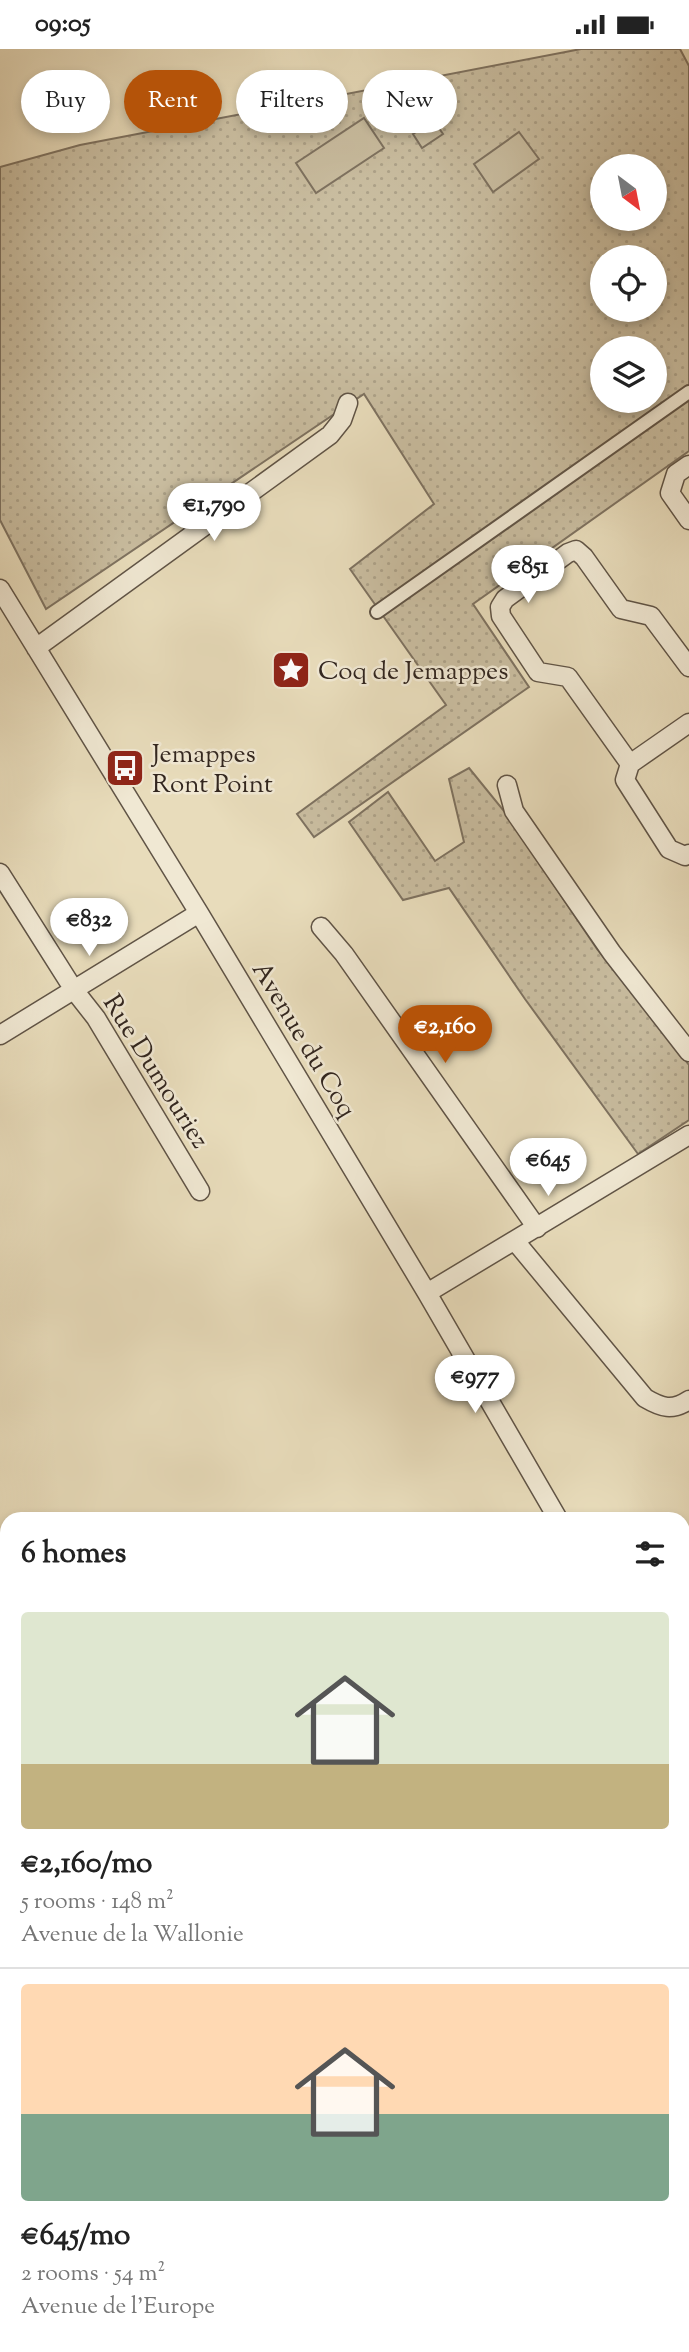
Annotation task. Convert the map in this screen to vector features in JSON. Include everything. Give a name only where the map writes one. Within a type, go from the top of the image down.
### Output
[{"type":"street","points":[[377,612],[689,392]]},
{"type":"street","points":[[36,648],[330,435],[342,421],[348,403]]},
{"type":"street","points":[[689,465],[676,474],[670,493],[689,520]]},
{"type":"street","points":[[630,764],[568,677],[538,672],[501,616],[500,607],[505,599],[568,552],[576,550],[584,557],[621,610],[651,616],[689,667]]},
{"type":"street","name":"Avenue du Coq","points":[[0,589],[199,913],[427,1293],[553,1512]]},
{"type":"street","points":[[689,723],[630,764],[625,780],[669,849],[685,856],[689,854]]},
{"type":"street","points":[[507,785],[514,811],[612,953],[689,1052]]},
{"type":"street","name":"Rue Dumouriez","points":[[0,873],[74,990],[103,1029],[200,1191]]},
{"type":"street","points":[[0,1035],[199,913]]},
{"type":"street","points":[[321,927],[344,954],[537,1228]]},
{"type":"street","points":[[427,1293],[689,1135]]},
{"type":"street","points":[[515,1241],[645,1398],[658,1406],[678,1408],[689,1400]]},
{"type":"shaded area","points":[[581,49],[680,49],[689,66],[689,451],[473,604],[529,687],[314,837],[297,814],[446,705],[350,569],[434,504],[364,394],[46,609],[0,520],[0,167],[80,145],[143,133],[222,133],[222,118],[236,115],[236,133],[348,133],[348,94],[362,91],[362,133],[457,133],[457,73]]},
{"type":"shaded area","points":[[362,119],[362,133],[374,133],[384,148],[316,193],[296,163],[341,133],[348,133],[348,129]]},
{"type":"shaded area","points":[[519,132],[539,159],[493,192],[474,164]]},
{"type":"shaded area","points":[[442,133],[443,134],[422,148],[413,134]]},
{"type":"shaded area","points":[[469,768],[504,811],[597,949],[689,1065],[689,1120],[638,1154],[525,999],[449,888],[403,900],[349,822],[388,792],[435,861],[464,842],[449,779]]},
{"type":"place","name":"Coq de Jemappes","points":[[291,670]]},
{"type":"place","name":"Jemappes Ront Point","points":[[125,768]]}]
